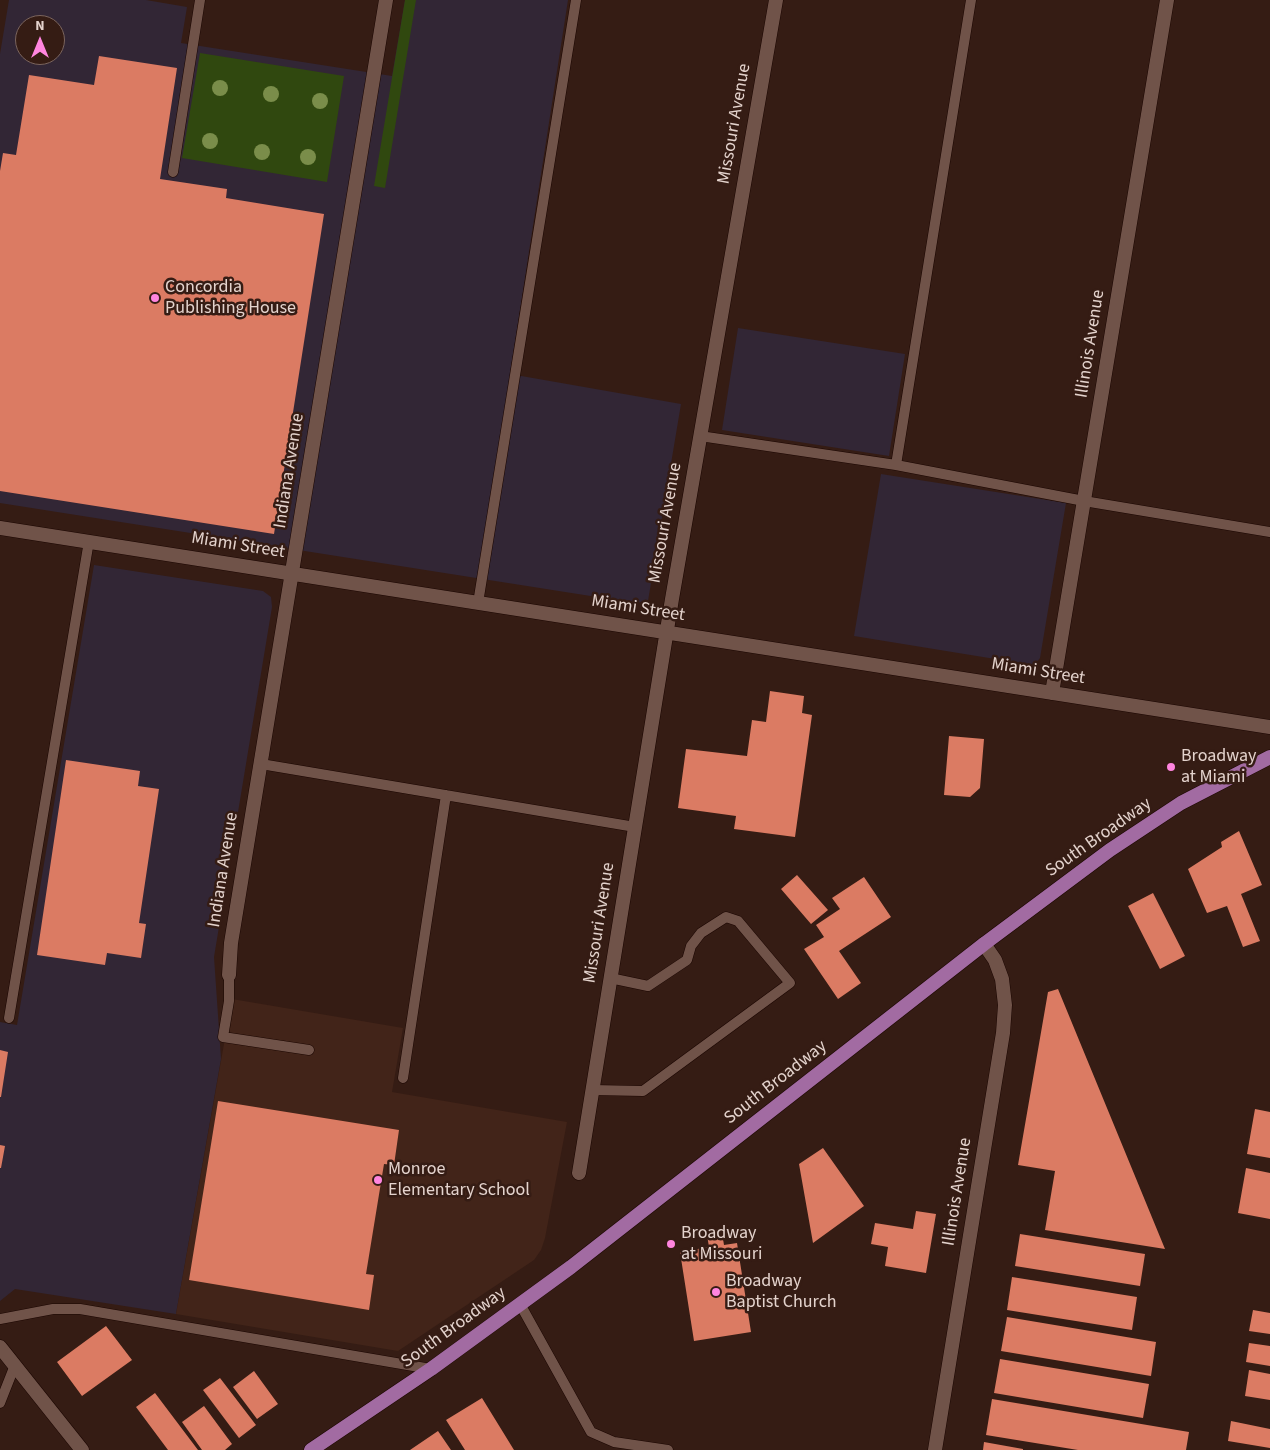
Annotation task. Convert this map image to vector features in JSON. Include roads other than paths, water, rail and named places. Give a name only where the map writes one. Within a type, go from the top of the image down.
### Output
[{"type":"main road","name":"South Broadway","points":[[311,1450],[520,1304],[984,944],[1126,839],[1182,803],[1270,757]]},
{"type":"street","name":"Indiana Avenue","points":[[229,975],[231,943],[386,0]]},
{"type":"street","name":"Missouri Avenue","points":[[579,1173],[666,632],[776,0]]},
{"type":"street","name":"Illinois Avenue","points":[[1052,693],[1167,0]]},
{"type":"street","name":"Miami Street","points":[[0,528],[1270,727]]},
{"type":"street","name":"Illinois Avenue","points":[[935,1450],[1003,1033],[1005,1005],[1002,980],[995,960],[984,944]]},
{"type":"street","points":[[0,1347],[82,1450]]},
{"type":"lane","points":[[173,172],[200,0]]},
{"type":"lane","points":[[478,603],[576,0]]},
{"type":"lane","points":[[896,465],[971,0]]},
{"type":"lane","points":[[700,436],[896,465],[1084,501],[1270,532]]},
{"type":"lane","points":[[9,1018],[89,541]]},
{"type":"lane","points":[[260,764],[634,827]]},
{"type":"lane","points":[[403,1078],[446,795]]},
{"type":"lane","points":[[592,1090],[643,1091],[790,982],[738,921],[726,917],[701,933],[692,946],[687,960],[648,986],[610,978]]},
{"type":"lane","name":"Indiana Avenue","points":[[229,975],[229,1001],[224,1037],[309,1050]]},
{"type":"lane","points":[[520,1304],[591,1432],[614,1442],[668,1450]]},
{"type":"lane","points":[[0,1319],[53,1309],[80,1309],[431,1368]]},
{"type":"lane","points":[[0,1403],[15,1366]]},
{"type":"place","name":"Concordia Publishing House","points":[[155,298]]},
{"type":"place","name":"Broadway at Miami","points":[[1171,767]]},
{"type":"place","name":"Monroe Elementary School","points":[[378,1180]]},
{"type":"place","name":"Broadway at Missouri","points":[[671,1244]]},
{"type":"place","name":"Broadway Baptist Church","points":[[716,1292]]}]
